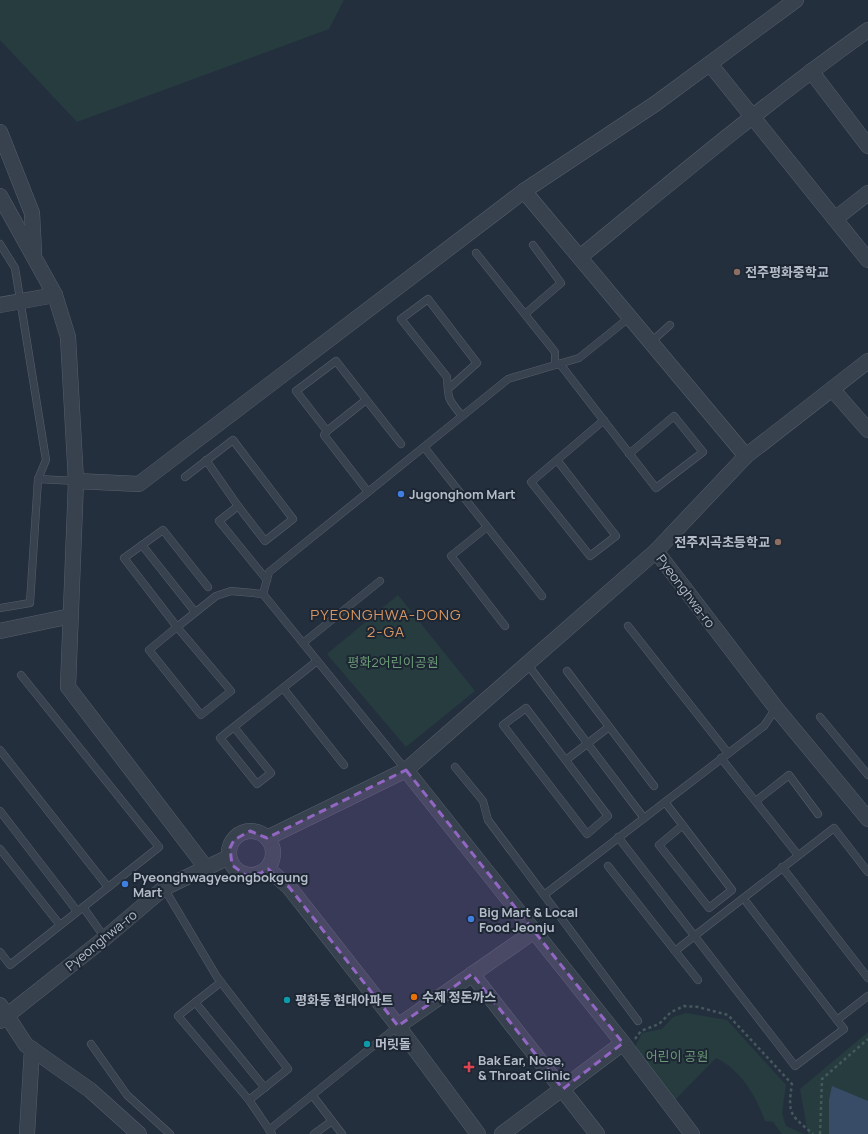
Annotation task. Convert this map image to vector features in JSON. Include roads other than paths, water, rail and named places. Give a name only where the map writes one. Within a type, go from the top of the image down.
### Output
[{"type":"street","points":[[76,481],[140,484],[524,191],[656,104],[796,0]]},
{"type":"street","points":[[580,257],[752,117],[811,71],[868,30]]},
{"type":"street","points":[[710,64],[868,260]]},
{"type":"street","points":[[811,71],[868,146]]},
{"type":"street","points":[[0,132],[32,213],[34,258]]},
{"type":"street","points":[[524,191],[746,456]]},
{"type":"street","points":[[835,219],[868,193]]},
{"type":"street","points":[[0,196],[55,295],[68,337],[76,481],[68,687],[207,869]]},
{"type":"street","points":[[0,305],[55,295]]},
{"type":"street","name":"Pyeonghwa-ro","points":[[868,361],[746,456],[656,551],[776,708],[868,819]]},
{"type":"street","points":[[832,389],[868,430]]},
{"type":"street","points":[[267,838],[406,770],[528,665],[656,551]]},
{"type":"street","points":[[0,631],[71,616]]},
{"type":"street","points":[[406,770],[533,932],[629,1043],[692,1134]]},
{"type":"street","points":[[250,831],[259,832],[267,838],[272,845],[274,853],[268,868],[261,873],[245,875],[232,865],[229,858],[230,848],[234,840],[241,834],[250,831]]},
{"type":"street","name":"Pyeonghwa-ro","points":[[3,1013],[105,938],[164,888],[229,858]]},
{"type":"street","points":[[268,868],[289,887],[398,1026],[478,1134]]},
{"type":"street","points":[[398,1026],[533,932]]},
{"type":"street","points":[[472,974],[563,1089],[596,1134]]},
{"type":"street","points":[[3,1013],[26,1045],[90,1090],[139,1134]]},
{"type":"street","points":[[502,1134],[629,1043]]},
{"type":"street","points":[[27,1134],[32,1049]]},
{"type":"lane","points":[[0,244],[15,268],[46,460],[38,479],[30,603],[0,608]]},
{"type":"lane","points":[[525,314],[561,283],[533,245]]},
{"type":"lane","points":[[476,253],[554,352],[558,365],[604,420],[629,454],[656,488],[703,452],[674,416],[629,454]]},
{"type":"lane","points":[[448,389],[477,363],[428,298],[401,319],[447,377],[448,399],[462,416]]},
{"type":"lane","points":[[263,594],[269,572],[508,379],[579,358],[630,316]]},
{"type":"lane","points":[[651,342],[670,326]]},
{"type":"lane","points":[[327,431],[296,391],[336,361],[401,444]]},
{"type":"lane","points":[[366,400],[324,435],[368,492]]},
{"type":"lane","points":[[557,460],[616,536],[590,556],[531,482],[604,420]]},
{"type":"lane","points":[[185,477],[206,460],[233,440],[293,519],[265,541],[238,506],[206,460]]},
{"type":"lane","points":[[424,447],[542,596]]},
{"type":"lane","points":[[38,479],[76,481]]},
{"type":"lane","points":[[238,506],[219,521],[267,580]]},
{"type":"lane","points":[[487,527],[451,556],[505,626]]},
{"type":"lane","points":[[208,587],[163,530],[124,558],[177,627],[231,691],[201,715],[149,650],[177,627],[195,612],[216,596],[230,591],[263,594],[406,770]]},
{"type":"lane","points":[[142,545],[195,612]]},
{"type":"lane","points":[[303,643],[380,581]]},
{"type":"lane","points":[[628,626],[728,753]]},
{"type":"lane","points":[[234,727],[271,773],[257,784],[220,738],[317,661]]},
{"type":"lane","points":[[528,665],[644,818]]},
{"type":"lane","points":[[567,671],[654,786]]},
{"type":"lane","points":[[0,952],[10,965],[159,848],[21,674]]},
{"type":"lane","points":[[283,688],[344,764]]},
{"type":"lane","points":[[526,708],[566,760],[608,816],[587,834],[503,725],[526,708]]},
{"type":"lane","points":[[544,895],[764,726],[776,708]]},
{"type":"lane","points":[[820,717],[868,775]]},
{"type":"lane","points":[[566,760],[609,727]]},
{"type":"lane","points":[[1,753],[108,887]]},
{"type":"lane","points":[[722,758],[798,855]]},
{"type":"lane","points":[[455,767],[483,801],[488,820],[638,1021]]},
{"type":"lane","points":[[756,802],[789,776],[818,814]]},
{"type":"lane","points":[[665,802],[683,825],[732,890],[709,908],[659,845],[683,825]]},
{"type":"lane","points":[[0,811],[105,938]]},
{"type":"lane","points":[[675,951],[834,828],[868,872]]},
{"type":"lane","points":[[618,837],[795,1066],[844,1029],[747,903]]},
{"type":"lane","points":[[0,849],[60,925]]},
{"type":"lane","points":[[608,866],[698,980]]},
{"type":"lane","points":[[782,867],[868,978]]},
{"type":"lane","points":[[164,888],[221,982],[288,1069],[249,1100]]},
{"type":"lane","points":[[221,982],[178,1016],[249,1100],[271,1132],[398,1026]]},
{"type":"lane","points":[[837,1020],[868,996]]},
{"type":"lane","points":[[195,1002],[265,1088]]},
{"type":"lane","points":[[91,1044],[128,1094],[170,1134]]},
{"type":"lane","points":[[313,1096],[342,1134]]},
{"type":"lane","points":[[314,1134],[332,1121]]},
{"type":"water","points":[[832,1086],[868,1101],[868,1134],[829,1134],[829,1100]]},
{"type":"place","name":"전주평화중학교","points":[[737,272]]},
{"type":"place","name":"Jugonghom Mart","points":[[401,494]]},
{"type":"place","name":"전주지곡초등학교","points":[[778,542]]},
{"type":"place","name":"Pyeonghwagyeongbokgung Mart","points":[[125,884]]},
{"type":"place","name":"Big Mart & Local Food Jeonju","points":[[471,919]]},
{"type":"place","name":"수제 정돈까스","points":[[414,997]]},
{"type":"place","name":"평화동 현대아파트","points":[[287,1000]]},
{"type":"place","name":"머릿돌","points":[[367,1044]]},
{"type":"place","name":"Bak Ear, Nose, & Throat Clinic","points":[[469,1067]]},
{"type":"district","name":"PYEONGHWA-DONG 2-GA","points":[[386,622]]},
{"type":"park label","name":"평화2어린이공원","points":[[393,662]]},
{"type":"park label","name":"어린이 공원","points":[[677,1056]]}]
